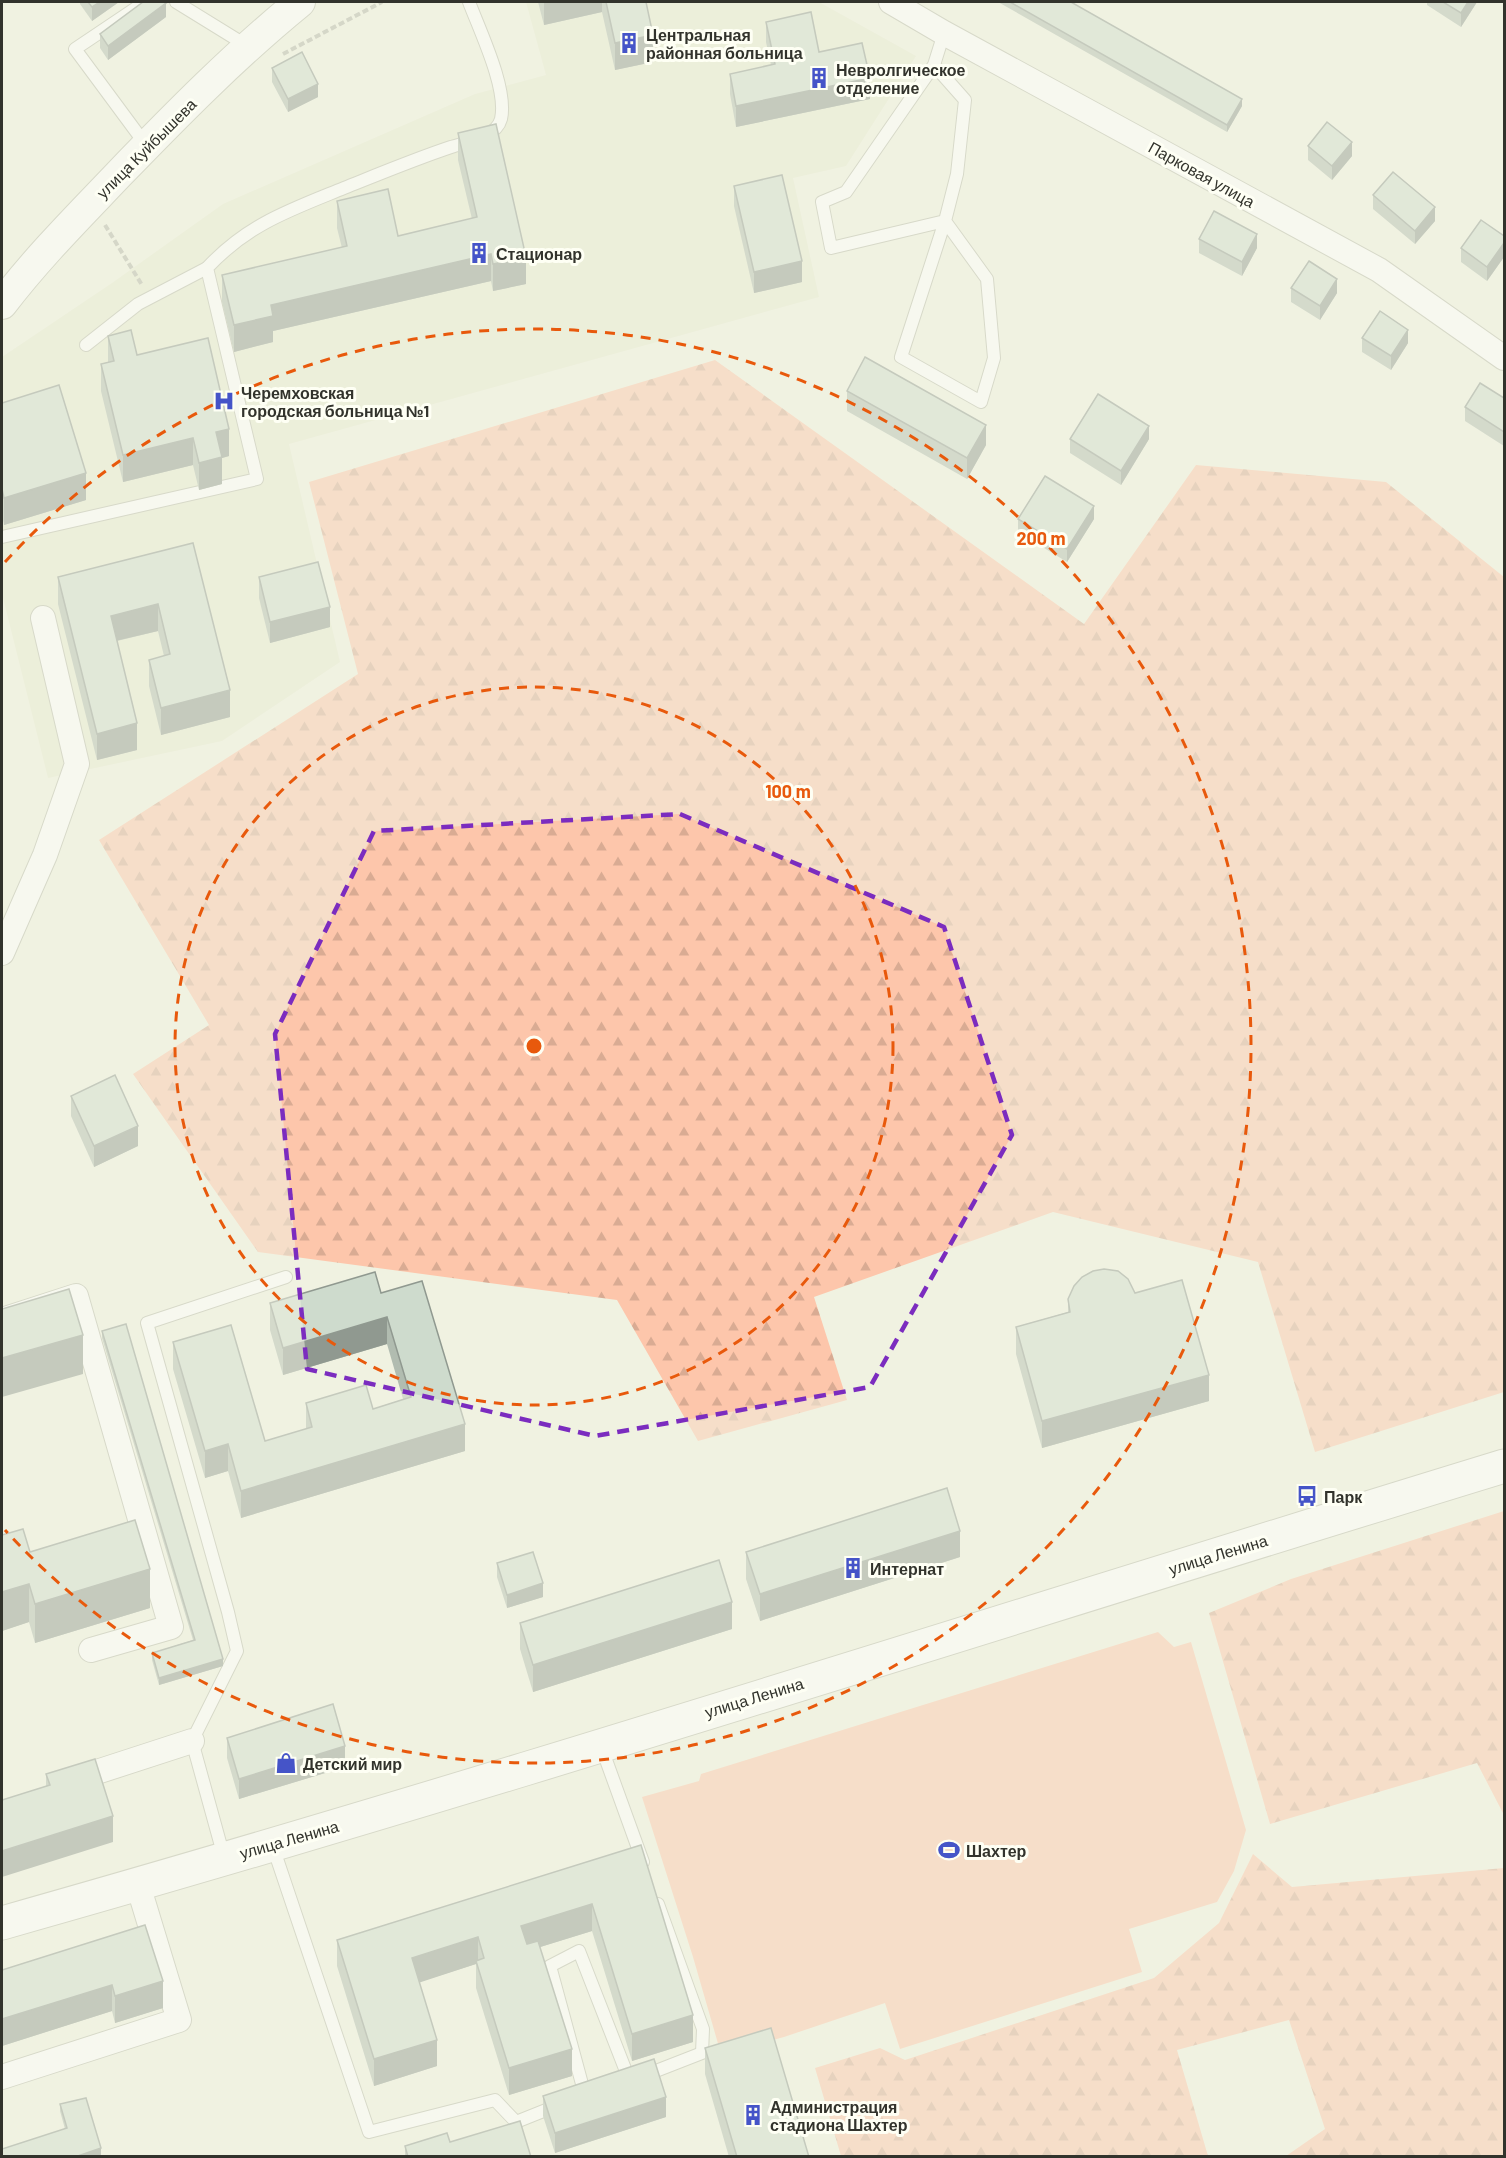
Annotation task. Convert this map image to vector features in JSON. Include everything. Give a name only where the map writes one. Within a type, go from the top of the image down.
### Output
[{"type":"main road","name":"улица Ленина","points":[[2,1923],[138,1885],[601,1745],[1504,1466]]},
{"type":"street","name":"улица Куйбышева","points":[[2,304],[30,266],[147,146],[261,53],[284,8],[300,2]]},
{"type":"street","name":"Парковая улица","points":[[891,2],[1379,270],[1504,358]]},
{"type":"street","points":[[2,953],[45,855],[77,764],[43,618]]},
{"type":"street","points":[[2,1320],[76,1296],[131,1530],[171,1627],[91,1650]]},
{"type":"street","points":[[44,1789],[192,1741]]},
{"type":"street","points":[[2,2077],[179,2020],[138,1885]]},
{"type":"lane","points":[[145,2],[75,49],[147,146]]},
{"type":"lane","points":[[176,2],[261,53]]},
{"type":"lane","points":[[86,345],[138,304],[207,268],[224,249],[269,219],[412,160],[490,134],[500,123],[503,103],[499,84],[469,2]]},
{"type":"lane","points":[[944,33],[934,65],[846,192],[822,202],[831,248],[945,221]]},
{"type":"lane","points":[[934,65],[965,100],[957,174],[945,221],[901,357],[981,402],[994,358],[987,279],[945,221]]},
{"type":"lane","points":[[2,537],[257,479],[207,268]]},
{"type":"lane","points":[[225,1858],[192,1741],[237,1651],[147,1323],[286,1277]]},
{"type":"lane","points":[[272,1844],[369,2132],[495,2100],[516,2122],[581,2097],[550,1966],[579,1951],[624,2081],[652,2074],[702,2053],[703,2029],[601,1745]]},
{"type":"path","points":[[261,53],[382,2]]},
{"type":"path","points":[[101,219],[150,298]]},
{"type":"highlighted area","points":[[680,814],[944,927],[1012,1135],[870,1387],[595,1436],[307,1369],[275,1034],[374,831]]},
{"type":"shaded area","name":"Черемховская городская больница №1","points":[[526,2],[819,2],[916,56],[846,166],[793,178],[819,297],[289,444],[340,662],[222,741],[48,778],[2,594],[2,357],[223,204],[475,94],[546,75]]},
{"type":"green space","points":[[715,360],[1084,624],[1196,465],[1386,482],[1504,577],[1504,1392],[1315,1452],[1258,1262],[1053,1212],[814,1297],[847,1400],[698,1441],[617,1300],[258,1252],[133,1074],[209,1025],[99,840],[358,674],[309,482]]},
{"type":"green space","points":[[1504,1511],[1504,1815],[1477,1763],[1270,1824],[1209,1613],[1291,1579]]},
{"type":"green space","name":"Шахтер","points":[[1158,1632],[1174,1647],[1191,1642],[1246,1830],[1234,1871],[1217,1902],[1129,1929],[1142,1972],[900,2049],[885,2003],[784,2037],[721,2054],[642,1797],[699,1781],[701,1774]]},
{"type":"green space","points":[[1253,1854],[1292,1887],[1504,1868],[1504,2156],[1286,2156],[1325,2129],[1289,2020],[1177,2050],[1208,2156],[841,2156],[815,2068],[880,2048],[905,2060],[1154,1978],[1219,1923]]},
{"type":"building","points":[[88,2],[100,2],[92,7]]},
{"type":"building","points":[[143,2],[166,3],[108,46],[100,34]]},
{"type":"building","points":[[606,2],[646,2],[653,35],[615,43]]},
{"type":"building","points":[[1010,2],[1071,2],[1242,99],[1227,125]]},
{"type":"building","points":[[1443,2],[1468,2],[1461,13]]},
{"type":"building","points":[[811,12],[819,52],[862,43],[870,78],[736,106],[730,74],[775,64],[766,22]]},
{"type":"building","points":[[302,52],[318,84],[288,99],[272,68]]},
{"type":"building","points":[[1327,122],[1352,142],[1332,166],[1308,146]]},
{"type":"building","points":[[496,124],[526,257],[493,264],[491,254],[271,305],[273,316],[234,325],[222,275],[347,246],[337,201],[388,189],[398,236],[477,217],[458,133]]},
{"type":"building","points":[[1393,172],[1435,207],[1415,231],[1373,195]]},
{"type":"building","points":[[782,175],[802,261],[754,272],[734,186]]},
{"type":"building","points":[[1214,211],[1257,234],[1242,262],[1199,239]]},
{"type":"building","points":[[1481,220],[1504,236],[1504,243],[1487,267],[1461,248]]},
{"type":"building","points":[[1309,261],[1337,279],[1320,306],[1291,288]]},
{"type":"building","points":[[1380,311],[1408,330],[1391,356],[1362,338]]},
{"type":"building","points":[[131,330],[137,355],[208,338],[229,429],[216,432],[222,457],[199,463],[193,438],[123,455],[101,364],[114,361],[108,336]]},
{"type":"building","points":[[865,357],[986,425],[967,458],[847,391]]},
{"type":"building","points":[[1480,383],[1504,398],[1504,432],[1465,407]]},
{"type":"building","points":[[59,385],[86,473],[4,498],[2,489],[2,403]]},
{"type":"building","points":[[1098,394],[1149,426],[1121,471],[1070,439]]},
{"type":"building","points":[[1045,476],[1094,506],[1067,549],[1018,519]]},
{"type":"building","points":[[193,543],[230,690],[161,708],[149,660],[170,654],[158,604],[111,616],[137,723],[97,734],[58,577]]},
{"type":"building","points":[[318,562],[330,607],[270,622],[259,577]]},
{"type":"building","points":[[115,1075],[138,1126],[94,1146],[71,1096]]},
{"type":"building","points":[[1104,1269],[1118,1271],[1128,1279],[1135,1293],[1182,1280],[1209,1375],[1042,1421],[1016,1327],[1070,1312],[1068,1299],[1074,1286],[1082,1277],[1093,1271]]},
{"type":"building","points":[[375,1272],[381,1293],[422,1281],[465,1424],[241,1491],[228,1444],[205,1451],[173,1342],[231,1325],[265,1441],[312,1427],[306,1403],[366,1385],[373,1409],[411,1397],[387,1317],[283,1348],[270,1303]]},
{"type":"building","points":[[69,1289],[83,1335],[2,1358],[2,1309]]},
{"type":"building","points":[[126,1324],[223,1659],[159,1678],[152,1653],[195,1640],[102,1331]]},
{"type":"building","points":[[947,1488],[960,1531],[760,1594],[746,1552]]},
{"type":"building","points":[[135,1520],[150,1569],[35,1604],[29,1584],[2,1592],[2,1535],[23,1529],[30,1552]]},
{"type":"building","points":[[533,1552],[543,1583],[507,1595],[497,1563]]},
{"type":"building","points":[[719,1560],[732,1602],[533,1665],[520,1623]]},
{"type":"building","points":[[333,1704],[345,1746],[239,1779],[227,1738]]},
{"type":"building","points":[[95,1759],[113,1816],[2,1851],[2,1800],[50,1785],[46,1774]]},
{"type":"building","points":[[641,1845],[693,2015],[632,2034],[592,1904],[521,1926],[527,1944],[538,1941],[572,2049],[509,2068],[476,1961],[484,1958],[478,1937],[412,1958],[437,2040],[374,2059],[337,1940]]},
{"type":"building","points":[[145,1925],[163,1981],[115,1996],[112,1985],[2,2019],[2,1970]]},
{"type":"building","name":"Администрация стадиона Шахтер","points":[[771,2028],[809,2157],[737,2157],[705,2048]]},
{"type":"building","points":[[654,2059],[666,2097],[555,2133],[543,2096]]},
{"type":"building","points":[[86,2098],[101,2148],[75,2157],[2,2157],[2,2149],[67,2128],[60,2104]]},
{"type":"building","points":[[520,2121],[531,2157],[408,2157],[405,2146],[447,2133],[450,2142]]},
{"type":"place","name":"Центральная районная больница","points":[[629,43]]},
{"type":"place","name":"Невролгическое отделение","points":[[819,78]]},
{"type":"place","name":"Стационар","points":[[479,253]]},
{"type":"place","name":"Черемховская городская больница №1","points":[[224,401]]},
{"type":"place","name":"Парк","points":[[1307,1496]]},
{"type":"place","name":"Интернат","points":[[853,1568]]},
{"type":"place","name":"Детский мир","points":[[286,1763]]},
{"type":"place","name":"Шахтер","points":[[949,1850]]},
{"type":"place","name":"Администрация стадиона Шахтер","points":[[753,2115]]}]
